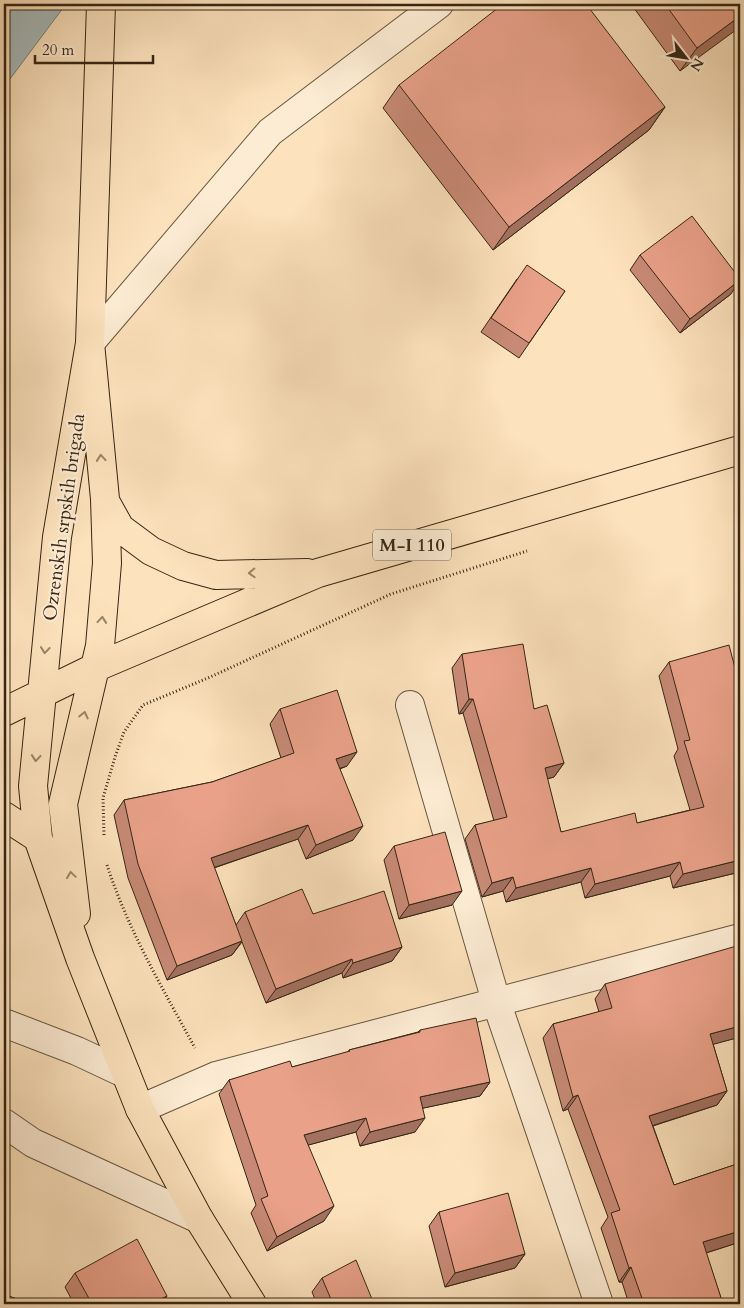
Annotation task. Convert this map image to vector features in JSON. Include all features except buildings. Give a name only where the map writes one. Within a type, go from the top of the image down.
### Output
[{"type":"main road","name":"Ozrenskih srpskih brigada","points":[[80,958],[63,804],[100,646],[107,563],[105,499],[90,343],[101,4]]},
{"type":"main road","name":"Ozrenskih srpskih brigada","points":[[80,958],[38,838],[33,786],[57,537],[90,343]]},
{"type":"main road","name":"M-I 110","points":[[4,712],[41,692],[94,668],[318,573],[740,450]]},
{"type":"main road","points":[[105,499],[120,528],[151,551],[183,566],[216,575],[318,573]]},
{"type":"main road","points":[[4,816],[38,838]]},
{"type":"main road","points":[[80,958],[140,1109],[199,1218],[252,1304]]},
{"type":"street","points":[[90,343],[270,132],[440,4]]},
{"type":"street","points":[[410,705],[496,1001],[599,1304]]},
{"type":"street","points":[[140,1109],[216,1076],[740,938]]},
{"type":"street","points":[[4,1023],[77,1051],[126,1074]]},
{"type":"street","points":[[4,1123],[33,1143],[199,1218]]},
{"type":"path","points":[[104,836],[103,798],[115,757],[124,732],[143,705],[208,678],[390,594],[530,550]]},
{"type":"path","points":[[107,864],[118,900],[143,954],[199,1054]]},
{"type":"shaded area","points":[[4,4],[66,4],[4,87]]}]
